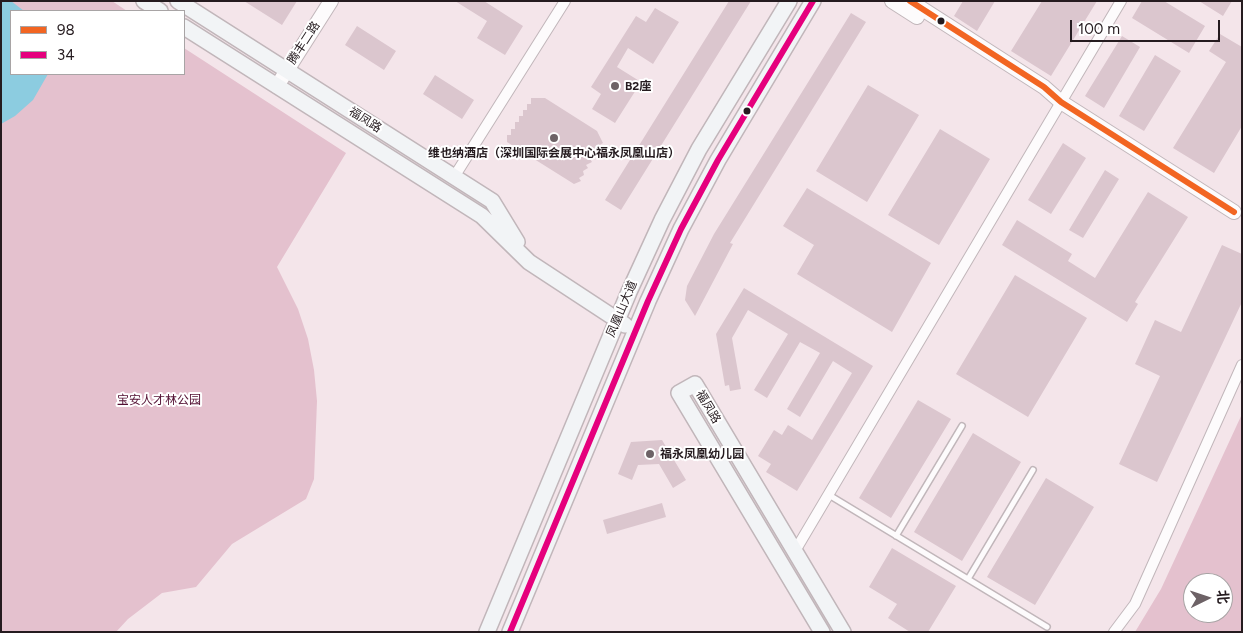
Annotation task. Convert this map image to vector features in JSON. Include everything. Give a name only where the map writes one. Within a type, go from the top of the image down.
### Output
[{"type":"main road","points":[[144,1],[158,10]]},
{"type":"main road","name":"福凤路","points":[[178,1],[492,200],[529,262]]},
{"type":"main road","name":"凤凰山大道","points":[[487,632],[617,320],[662,220],[699,149],[789,1]]},
{"type":"main road","name":"凤凰山大道","points":[[510,632],[635,331],[699,194],[813,1]]},
{"type":"main road","name":"福凤路","points":[[185,27],[482,216],[529,262],[635,331]]},
{"type":"main road","name":"福凤路","points":[[822,632],[679,393],[694,384],[843,632]]},
{"type":"street","name":"腾丰二路","points":[[277,86],[330,1]]},
{"type":"street","points":[[454,177],[566,1]]},
{"type":"street","points":[[892,1],[1039,94],[1061,102]]},
{"type":"street","points":[[910,1],[1044,87],[1061,102],[1234,212]]},
{"type":"street","points":[[794,551],[1121,1]]},
{"type":"street","points":[[1114,632],[1135,604],[1242,365]]},
{"type":"lane","points":[[896,536],[962,426]]},
{"type":"lane","points":[[968,579],[1033,470]]},
{"type":"lane","points":[[828,494],[1046,627]]},
{"type":"green space","name":"宝安人才林公园","points":[[1,1],[112,1],[126,10],[10,10],[10,75],[185,75],[185,49],[346,153],[277,267],[298,309],[308,339],[314,370],[317,401],[314,479],[306,499],[232,544],[196,587],[162,593],[128,619],[116,632],[1,632]]},
{"type":"green space","points":[[1242,414],[1242,632],[1135,632],[1161,589]]},
{"type":"water","points":[[1,1],[11,1],[23,10],[10,10],[10,75],[47,75],[33,100],[15,116],[1,124]]},
{"type":"building","points":[[244,1],[297,1],[282,25]]},
{"type":"building","points":[[455,1],[484,1],[523,26],[505,55],[477,38],[487,21]]},
{"type":"building","points":[[729,1],[751,1],[621,210],[605,200]]},
{"type":"building","points":[[963,1],[995,1],[977,31],[954,16]]},
{"type":"building","points":[[1042,1],[1097,1],[1051,76],[1011,51]]},
{"type":"building","points":[[1142,1],[1164,1],[1205,26],[1189,53],[1132,18]]},
{"type":"building","points":[[1199,1],[1232,1],[1223,16]]},
{"type":"building","points":[[655,8],[679,22],[653,64],[628,48],[617,67],[641,82],[615,123],[592,109],[601,94],[591,87],[636,16],[646,22]]},
{"type":"building","points":[[851,13],[866,22],[730,243],[733,244],[695,316],[685,300],[687,286],[714,234]]},
{"type":"building","points":[[357,26],[396,51],[384,70],[345,45]]},
{"type":"building","points":[[1220,34],[1242,47],[1242,126],[1214,173],[1173,148],[1226,62],[1209,51]]},
{"type":"building","points":[[1122,36],[1140,47],[1104,108],[1085,96]]},
{"type":"building","points":[[1155,55],[1181,71],[1144,131],[1119,116]]},
{"type":"building","points":[[435,75],[474,100],[462,119],[423,94]]},
{"type":"building","points":[[868,85],[919,115],[867,202],[816,171]]},
{"type":"building","name":"维也纳酒店（深圳国际会展中心福永凤凰山店）","points":[[531,98],[545,98],[597,131],[603,143],[598,146],[600,150],[594,152],[596,156],[590,159],[592,162],[586,165],[588,168],[583,171],[584,175],[579,178],[581,181],[574,184],[507,142],[507,135],[511,135],[511,129],[515,129],[515,122],[519,122],[519,116],[523,116],[523,110],[527,110],[527,104],[531,104]]},
{"type":"building","points":[[940,129],[990,159],[939,245],[888,215]]},
{"type":"building","points":[[1063,143],[1086,158],[1051,214],[1028,200]]},
{"type":"building","points":[[1105,170],[1119,179],[1083,238],[1069,230]]},
{"type":"building","points":[[807,188],[931,263],[892,332],[797,274],[814,245],[783,226]]},
{"type":"building","points":[[1148,192],[1188,217],[1135,302],[1138,304],[1127,322],[1002,245],[1017,220],[1072,254],[1068,261],[1095,278]]},
{"type":"building","points":[[1222,245],[1242,254],[1242,302],[1157,482],[1119,464],[1160,376],[1135,364],[1155,320],[1181,332]]},
{"type":"building","points":[[1015,275],[1087,318],[1028,417],[956,374]]},
{"type":"building","points":[[744,288],[873,366],[797,491],[766,472],[771,464],[758,456],[774,430],[782,435],[788,425],[812,440],[852,373],[833,361],[800,417],[787,409],[820,353],[800,342],[767,398],[754,390],[788,334],[748,310],[732,338],[741,389],[730,391],[729,385],[725,386],[716,334]]},
{"type":"building","points":[[918,400],[951,419],[891,518],[859,498]]},
{"type":"building","points":[[973,433],[1021,462],[962,561],[914,532]]},
{"type":"building","points":[[662,440],[686,480],[673,488],[659,464],[638,465],[632,480],[618,474],[631,442]]},
{"type":"building","points":[[1046,478],[1094,507],[1035,605],[987,577]]},
{"type":"building","points":[[662,503],[666,517],[607,534],[603,520]]},
{"type":"building","points":[[892,548],[956,586],[928,632],[910,632],[888,618],[897,604],[869,587]]},
{"type":"transit line","name":"34","points":[[510,632],[648,301],[681,229],[718,160],[813,1]]},
{"type":"transit line","name":"98","points":[[910,1],[1044,87],[1061,102],[1234,212]]},
{"type":"place","name":"B2座","points":[[615,86]]},
{"type":"place","name":"维也纳酒店（深圳国际会展中心福永凤凰山店）","points":[[554,138]]},
{"type":"place","name":"福永凤凰幼儿园","points":[[650,454]]}]
